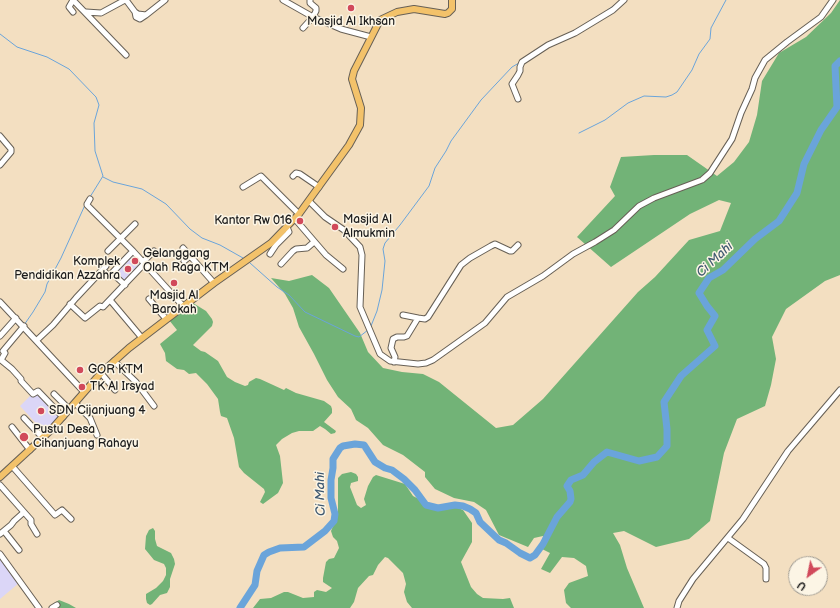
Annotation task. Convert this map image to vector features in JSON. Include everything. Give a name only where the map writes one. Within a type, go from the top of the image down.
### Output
[{"type":"main road","points":[[0,477],[43,438],[70,410],[101,372],[183,306],[271,243],[297,217],[349,145],[360,124],[361,108],[352,78],[378,23],[384,17],[396,12],[414,9],[445,14],[452,9],[452,0]]},
{"type":"street","points":[[73,12],[69,7],[73,0],[95,21],[126,55]]},
{"type":"street","points":[[95,21],[101,13],[126,0],[135,12],[136,17],[140,19],[165,0]]},
{"type":"street","points":[[283,0],[313,17],[341,28],[371,37]]},
{"type":"street","points":[[303,28],[313,17],[316,9],[310,3],[310,0]]},
{"type":"street","points":[[518,99],[512,84],[518,75],[522,62],[613,10],[624,0]]},
{"type":"street","points":[[309,201],[325,217],[344,230],[360,247],[362,255],[359,301],[361,311],[380,354],[386,360],[394,362],[418,364],[433,360],[485,322],[507,297],[516,290],[543,276],[573,254],[614,230],[639,206],[654,198],[702,180],[710,173],[732,140],[755,78],[765,60],[786,42],[822,17],[833,0]]},
{"type":"street","points":[[86,12],[101,13]]},
{"type":"street","points":[[0,136],[11,149],[11,152],[0,165]]},
{"type":"street","points":[[293,176],[296,173],[300,174],[319,187]]},
{"type":"street","points":[[243,187],[261,176],[297,217],[314,242],[332,261],[343,269]]},
{"type":"street","points":[[90,199],[87,205],[133,251],[183,306]]},
{"type":"street","points":[[108,251],[136,224]]},
{"type":"street","points":[[270,254],[276,245],[289,232],[287,227]]},
{"type":"street","points":[[281,264],[293,251],[300,248],[307,248],[314,242]]},
{"type":"street","points":[[402,315],[425,319],[458,269],[470,258],[495,244],[510,251],[518,245]]},
{"type":"street","points":[[183,248],[214,283]]},
{"type":"street","points":[[36,340],[53,325],[70,304],[104,268],[109,276],[133,251]]},
{"type":"street","points":[[70,304],[84,318],[100,306],[103,307],[125,285],[154,251]]},
{"type":"street","points":[[184,261],[190,256]]},
{"type":"street","points":[[112,273],[125,285]]},
{"type":"street","points":[[149,299],[166,319]]},
{"type":"street","points":[[110,300],[142,338]]},
{"type":"street","points":[[0,302],[84,392]]},
{"type":"street","points":[[0,336],[16,318]]},
{"type":"street","points":[[394,362],[395,357],[391,348],[394,339],[397,337],[407,336],[418,318]]},
{"type":"street","points":[[24,326],[3,351],[5,353],[1,360],[2,364],[12,369],[33,394],[38,391],[41,393],[63,417]]},
{"type":"street","points":[[114,362],[136,382],[154,406]]},
{"type":"street","points":[[101,372],[115,390]]},
{"type":"street","points":[[677,608],[679,601],[693,579],[743,519],[788,451],[840,390]]},
{"type":"street","points":[[54,394],[70,410]]},
{"type":"street","points":[[75,403],[90,418],[97,435]]},
{"type":"street","points":[[24,418],[43,438]]},
{"type":"street","points":[[12,427],[30,450]]},
{"type":"street","points":[[12,466],[55,515],[62,510],[71,519]]},
{"type":"street","points":[[0,485],[24,511],[23,513],[31,520],[31,524],[37,534]]},
{"type":"street","points":[[20,550],[2,532],[23,513]]},
{"type":"street","points":[[728,538],[764,564],[766,568],[766,578]]},
{"type":"street","points":[[0,554],[39,608]]},
{"type":"shaded area","name":"Komplek Pendidikan Azzahra","points":[[133,252],[143,264],[124,284],[113,273]]},
{"type":"shaded area","name":"SDN Cijanjuang 4","points":[[38,392],[62,417],[45,433],[20,406],[32,394]]},
{"type":"shaded area","points":[[0,556],[19,583],[0,599]]},
{"type":"green space","points":[[840,0],[840,275],[825,281],[786,309],[772,337],[776,359],[765,406],[737,419],[724,453],[710,521],[689,539],[656,547],[624,531],[613,533],[620,545],[627,568],[644,608],[571,608],[566,603],[564,590],[569,583],[588,576],[586,566],[574,558],[562,557],[550,573],[541,569],[550,553],[542,549],[543,536],[534,538],[528,547],[499,535],[486,510],[474,502],[454,498],[435,489],[425,477],[425,472],[403,455],[383,445],[368,428],[356,420],[351,409],[338,397],[327,380],[299,327],[293,308],[285,294],[271,278],[289,281],[312,275],[329,288],[360,333],[368,352],[383,368],[423,374],[439,382],[496,428],[513,425],[543,399],[638,292],[655,277],[689,240],[720,231],[731,203],[719,200],[690,214],[611,267],[577,237],[615,196],[610,187],[621,157],[687,155],[717,176],[734,162],[749,142],[757,115],[762,81],[779,53],[806,37],[831,13]]},
{"type":"green space","points":[[193,303],[206,311],[213,322],[212,326],[193,345],[218,361],[227,377],[245,386],[256,378],[260,379],[284,390],[286,388],[296,393],[324,401],[331,406],[332,413],[324,422],[336,431],[335,433],[331,434],[320,426],[313,431],[299,431],[292,433],[276,445],[280,456],[283,483],[278,493],[263,504],[260,502],[265,492],[264,489],[244,473],[239,467],[234,438],[227,418],[221,416],[218,399],[207,384],[196,373],[189,374],[184,370],[177,369],[166,361],[165,353],[160,344],[177,330],[169,320]]},
{"type":"green space","points":[[351,472],[356,474],[358,477],[358,481],[351,483],[350,487],[357,505],[361,508],[366,505],[364,499],[368,486],[373,477],[376,475],[405,484],[413,496],[438,509],[456,507],[463,510],[472,523],[472,542],[461,562],[471,587],[483,598],[510,598],[514,608],[412,608],[407,602],[404,592],[406,584],[403,573],[388,558],[385,557],[378,565],[373,575],[369,576],[358,588],[354,602],[350,608],[253,608],[260,599],[271,598],[284,592],[288,592],[303,598],[314,597],[314,592],[317,590],[326,592],[332,588],[323,582],[323,578],[326,562],[329,559],[334,558],[339,548],[331,531],[338,515],[338,478],[342,474]]},
{"type":"green space","points":[[153,528],[155,531],[157,546],[171,553],[175,564],[170,579],[170,587],[167,593],[160,595],[150,605],[147,603],[146,594],[156,588],[163,581],[166,575],[166,568],[164,564],[154,560],[145,549],[146,536],[149,530]]},
{"type":"green space","points":[[59,600],[76,608],[51,608],[53,604]]},
{"type":"waterway","points":[[579,133],[605,120],[628,103],[644,96],[666,97],[677,92],[692,70],[699,54],[710,39],[711,28],[726,0]]},
{"type":"waterway","points":[[606,11],[615,5]]},
{"type":"waterway","points":[[0,34],[17,47],[47,57],[69,69],[96,97],[99,105],[94,123],[95,151],[103,176],[90,197]]},
{"type":"waterway","name":"Ci Mahi","points":[[240,608],[255,585],[257,571],[264,555],[280,548],[304,547],[325,531],[334,521],[335,514],[331,498],[333,459],[343,446],[355,444],[364,445],[375,462],[392,470],[404,479],[415,490],[426,505],[438,508],[455,505],[470,509],[476,513],[480,522],[499,540],[530,558],[535,555],[543,544],[557,517],[570,502],[570,491],[567,486],[571,480],[583,475],[594,462],[607,452],[639,461],[657,457],[667,446],[664,402],[681,376],[715,346],[707,330],[715,316],[699,293],[709,278],[723,270],[755,239],[779,221],[797,193],[804,164],[821,130],[837,107],[835,66],[840,61]]},
{"type":"waterway","points":[[371,326],[377,311],[382,290],[385,261],[383,249],[385,243],[429,186],[435,168],[451,141],[481,100],[512,67],[519,63]]},
{"type":"waterway","points":[[103,177],[113,182],[142,189],[166,204],[190,229],[202,238],[220,245],[243,258]]},
{"type":"waterway","points":[[24,325],[45,292],[47,284],[61,258],[85,205]]},
{"type":"waterway","points":[[250,263],[277,287],[289,295],[305,312],[355,336],[359,337],[368,330]]},
{"type":"place","name":"Masjid Al Ikhsan","points":[[351,8]]},
{"type":"place","name":"Kantor Rw 016","points":[[300,221]]},
{"type":"place","name":"Masjid Al Almukmin","points":[[335,227]]},
{"type":"place","name":"Gelanggang Olah Raga KTM","points":[[135,261]]},
{"type":"place","name":"Komplek Pendidikan Azzahra","points":[[128,269]]},
{"type":"place","name":"Masjid Al Barokah","points":[[174,283]]},
{"type":"place","name":"GOR KTM","points":[[80,370]]},
{"type":"place","name":"TK Al Irsyad","points":[[82,387]]},
{"type":"place","name":"SDN Cijanjuang 4","points":[[41,411]]},
{"type":"place","name":"Pustu Desa Cihanjuang Rahayu","points":[[24,437]]}]
